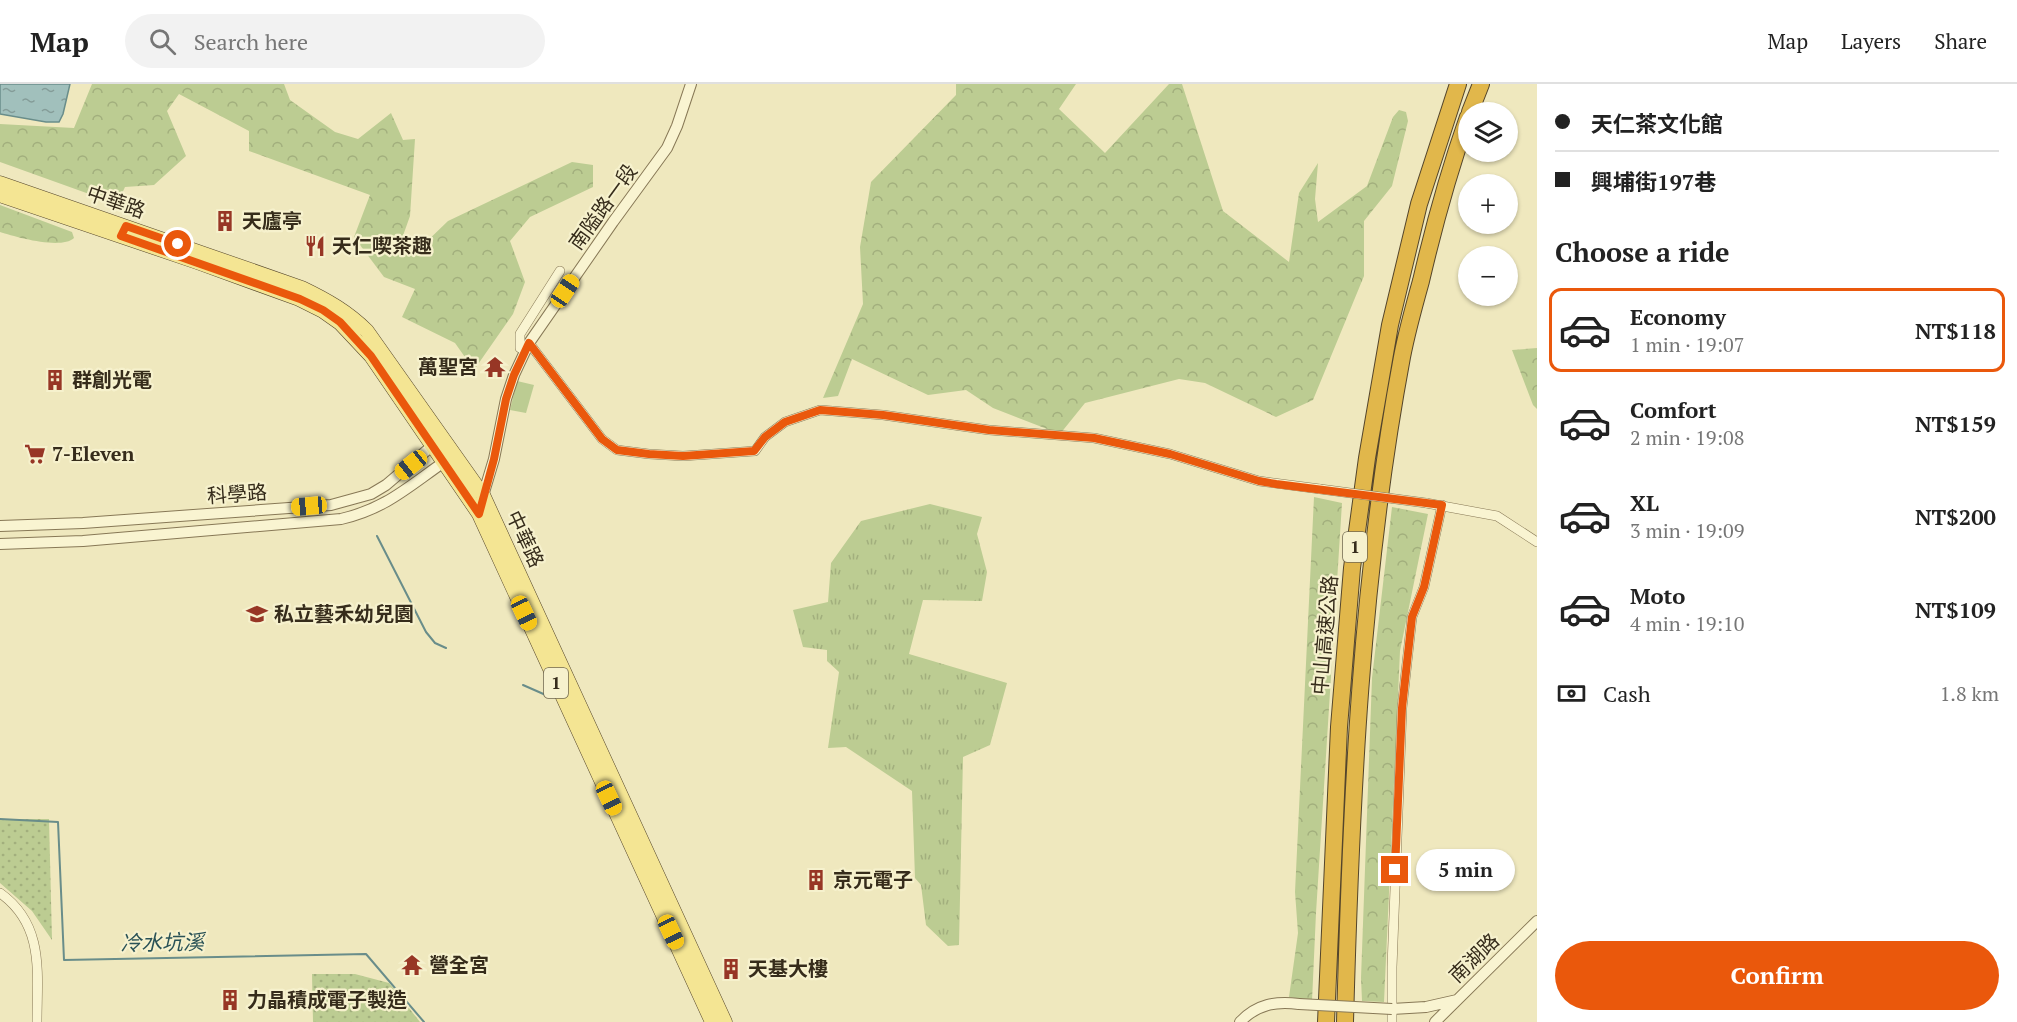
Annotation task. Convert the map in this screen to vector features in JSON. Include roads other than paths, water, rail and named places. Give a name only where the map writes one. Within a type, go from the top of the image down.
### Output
[{"type":"highway","name":"中山高速公路","points":[[1326,1022],[1339,728],[1352,568],[1367,458],[1390,325],[1417,215],[1458,84]]},
{"type":"highway","points":[[1474,102],[1481,84]]},
{"type":"highway","name":"中山高速公路","points":[[1345,1022],[1358,714],[1367,597],[1377,509],[1402,355],[1441,198],[1458,147]]},
{"type":"main road","name":"中華路","points":[[0,183],[58,203],[123,231],[300,299],[323,310],[350,332],[371,356],[479,514],[538,630],[725,1022]]},
{"type":"main road","name":"中華路","points":[[0,195],[302,288],[344,311],[367,331],[483,495],[538,630],[712,1022]]},
{"type":"street","name":"南隘路一段","points":[[479,514],[494,459],[506,399],[514,375],[528,347],[613,222],[667,148],[691,84]]},
{"type":"street","points":[[560,271],[520,334],[520,348],[528,347],[602,439],[617,450],[683,456],[754,451],[765,437],[785,422],[820,410],[883,415],[989,430],[1094,438],[1170,454],[1259,481],[1442,505],[1497,516],[1537,542]]},
{"type":"street","points":[[432,446],[449,446],[444,462]]},
{"type":"street","name":"科學路","points":[[0,526],[83,523],[331,505],[378,490],[432,446]]},
{"type":"street","name":"科學路","points":[[0,544],[83,541],[341,519],[380,507],[444,462]]},
{"type":"street","points":[[1392,1022],[1394,880],[1405,685],[1412,617],[1424,587],[1442,505]]},
{"type":"street","points":[[0,893],[20,912],[34,938],[37,969],[37,1022]]},
{"type":"street","name":"南湖路","points":[[1240,1022],[1263,1006],[1284,1002],[1392,1009],[1426,1007],[1457,1000],[1537,921]]},
{"type":"street","points":[[1435,1022],[1457,1000]]},
{"type":"water","points":[[0,84],[70,84],[59,122],[0,114]]},
{"type":"waterway","points":[[377,536],[426,632],[435,643],[446,648]]},
{"type":"waterway","points":[[523,685],[548,696]]},
{"type":"waterway","name":"冷水坑溪","points":[[0,819],[58,822],[64,960],[366,954],[424,1022]]},
{"type":"place","name":"天廬亭","points":[[225,221]]},
{"type":"place","name":"天仁喫茶趣","points":[[315,246]]},
{"type":"place","name":"萬聖宮","points":[[495,367]]},
{"type":"place","name":"群創光電","points":[[55,380]]},
{"type":"place","name":"7-Eleven","points":[[35,454]]},
{"type":"place","name":"私立藝禾幼兒園","points":[[257,614]]},
{"type":"place","name":"京元電子","points":[[816,880]]},
{"type":"place","name":"營全宮","points":[[412,965]]},
{"type":"place","name":"天基大樓","points":[[731,969]]},
{"type":"place","name":"力晶積成電子製造","points":[[230,1000]]}]
